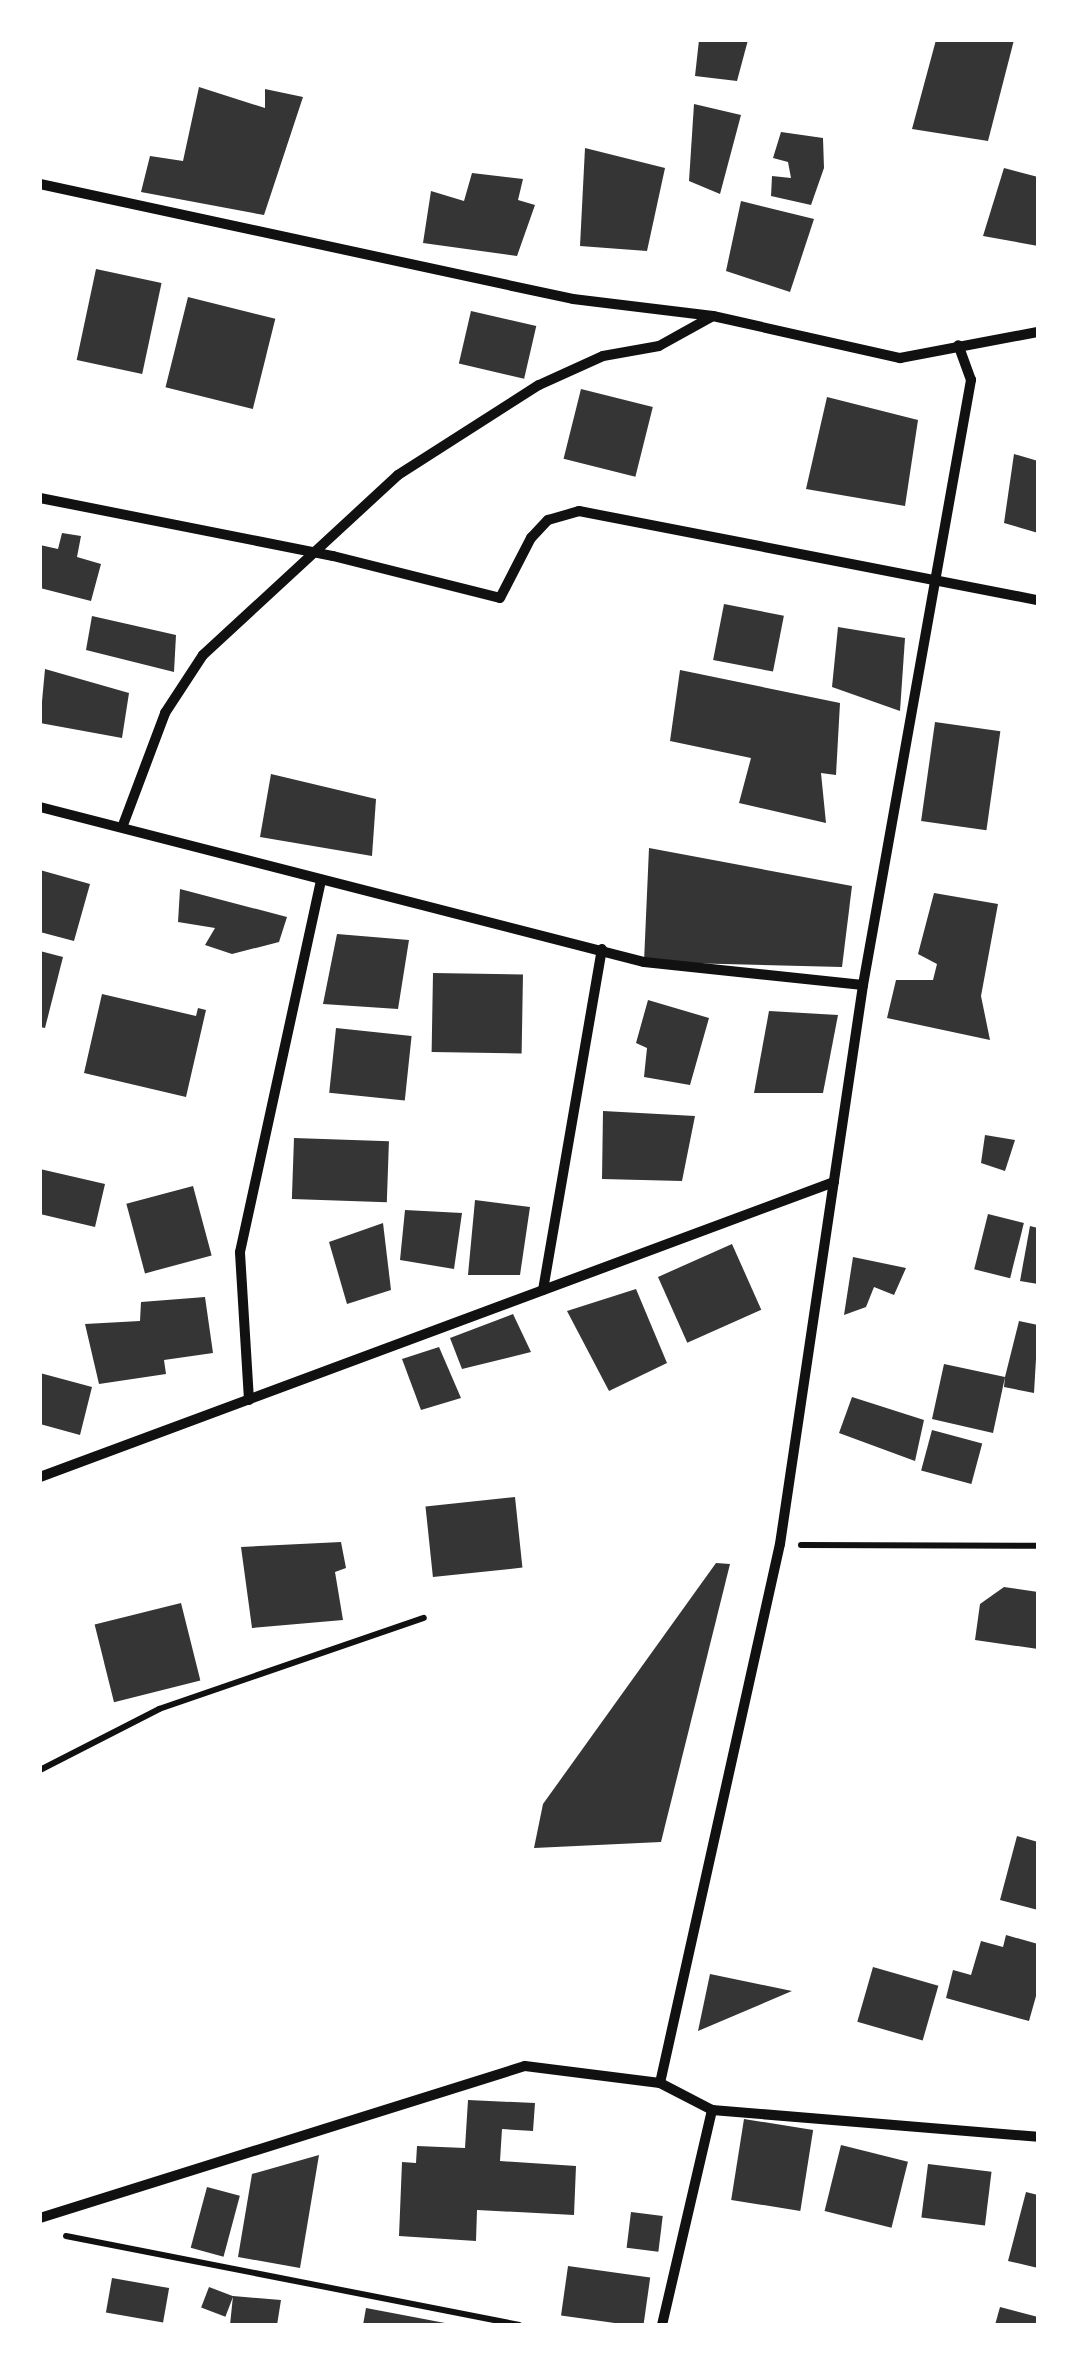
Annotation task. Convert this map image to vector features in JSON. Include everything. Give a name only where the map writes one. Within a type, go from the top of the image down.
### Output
[{"type":"street","points":[[40,184],[573,299],[713,316],[900,358],[1038,332]]},
{"type":"street","points":[[123,825],[184,681],[224,631],[398,475],[512,402],[603,356],[660,346],[713,316]]},
{"type":"street","points":[[660,2083],[780,1544],[863,986],[971,380],[958,345]]},
{"type":"street","points":[[40,498],[314,552],[500,598],[530,538],[548,520],[579,510],[935,583],[1038,600]]},
{"type":"street","points":[[40,807],[123,825],[320,884],[644,962],[863,986]]},
{"type":"street","points":[[248,1400],[240,1252],[320,884]]},
{"type":"street","points":[[543,1290],[602,949]]},
{"type":"street","points":[[40,1477],[834,1182]]},
{"type":"street","points":[[40,2218],[525,2066],[660,2083],[712,2110],[1038,2137]]},
{"type":"street","points":[[662,2325],[712,2110]]},
{"type":"path","points":[[780,1544],[1038,1546]]},
{"type":"path","points":[[40,1770],[159,1709],[424,1618]]},
{"type":"path","points":[[58,2234],[519,2325]]},
{"type":"building","points":[[699,40],[748,40],[737,81],[695,76]]},
{"type":"building","points":[[936,40],[1014,40],[988,141],[912,129]]},
{"type":"building","points":[[199,87],[265,108],[265,89],[303,97],[264,215],[141,192],[150,156],[183,161]]},
{"type":"building","points":[[694,104],[741,115],[720,194],[689,181]]},
{"type":"building","points":[[781,132],[823,138],[824,168],[811,205],[771,196],[772,176],[791,178],[788,162],[773,158]]},
{"type":"building","points":[[585,148],[665,168],[647,251],[580,246]]},
{"type":"building","points":[[1004,168],[1038,177],[1038,246],[983,236]]},
{"type":"building","points":[[472,173],[523,179],[518,200],[535,205],[517,256],[423,243],[431,191],[464,201]]},
{"type":"building","points":[[741,201],[814,219],[790,292],[726,271]]},
{"type":"building","points":[[96,269],[162,283],[142,374],[77,360]]},
{"type":"building","points":[[188,297],[275,319],[253,409],[166,387]]},
{"type":"building","points":[[471,311],[536,326],[524,379],[459,364]]},
{"type":"building","points":[[581,389],[653,407],[635,477],[564,459]]},
{"type":"building","points":[[827,397],[918,420],[905,506],[806,489]]},
{"type":"building","points":[[1014,454],[1038,461],[1038,533],[1004,523]]},
{"type":"building","points":[[62,533],[81,536],[77,557],[101,564],[91,601],[40,588],[40,545],[58,549]]},
{"type":"building","points":[[724,604],[784,616],[773,672],[713,660]]},
{"type":"building","points":[[92,616],[176,635],[174,672],[86,650]]},
{"type":"building","points":[[838,627],[905,638],[900,711],[832,687]]},
{"type":"building","points":[[45,669],[129,693],[122,738],[40,723]]},
{"type":"building","points":[[680,670],[840,703],[836,775],[821,773],[826,823],[739,803],[751,758],[670,741]]},
{"type":"building","points":[[935,722],[1000,731],[986,830],[921,821]]},
{"type":"building","points":[[271,774],[376,799],[372,856],[260,837]]},
{"type":"building","points":[[649,848],[852,886],[842,967],[644,962]]},
{"type":"building","points":[[40,870],[90,884],[74,941],[40,932]]},
{"type":"building","points":[[180,889],[287,917],[279,942],[232,954],[205,945],[215,928],[178,922]]},
{"type":"building","points":[[934,893],[998,904],[981,996],[990,1040],[887,1018],[896,980],[933,980],[937,964],[918,954]]},
{"type":"building","points":[[337,934],[409,940],[398,1009],[323,1004]]},
{"type":"building","points":[[40,951],[63,957],[45,1028],[40,1027]]},
{"type":"building","points":[[433,973],[523,975],[522,1054],[432,1052]]},
{"type":"building","points":[[102,994],[196,1016],[198,1008],[206,1010],[186,1097],[84,1073]]},
{"type":"building","points":[[648,1000],[709,1018],[690,1085],[644,1077],[647,1048],[636,1043]]},
{"type":"building","points":[[769,1011],[838,1015],[823,1093],[754,1093]]},
{"type":"building","points":[[336,1028],[412,1036],[405,1101],[329,1093]]},
{"type":"building","points":[[603,1111],[695,1116],[682,1181],[602,1179]]},
{"type":"building","points":[[985,1135],[1015,1140],[1005,1171],[981,1163]]},
{"type":"building","points":[[294,1138],[389,1141],[387,1202],[292,1199]]},
{"type":"building","points":[[40,1169],[105,1184],[95,1227],[40,1214]]},
{"type":"building","points":[[193,1186],[212,1256],[145,1273],[126,1204]]},
{"type":"building","points":[[475,1200],[530,1207],[520,1275],[468,1275]]},
{"type":"building","points":[[405,1210],[462,1213],[454,1269],[400,1260]]},
{"type":"building","points":[[988,1214],[1024,1223],[1010,1278],[974,1269]]},
{"type":"building","points":[[383,1223],[391,1290],[347,1304],[329,1242]]},
{"type":"building","points":[[1030,1226],[1038,1228],[1038,1284],[1020,1281]]},
{"type":"building","points":[[732,1244],[761,1310],[687,1343],[658,1277]]},
{"type":"building","points":[[853,1257],[906,1268],[894,1295],[874,1287],[866,1307],[844,1315]]},
{"type":"building","points":[[636,1289],[667,1363],[609,1391],[567,1311]]},
{"type":"building","points":[[205,1297],[213,1353],[164,1360],[166,1374],[99,1384],[85,1324],[140,1321],[141,1302]]},
{"type":"building","points":[[513,1314],[531,1352],[462,1369],[450,1338]]},
{"type":"building","points":[[1019,1321],[1038,1325],[1034,1393],[1004,1387]]},
{"type":"building","points":[[439,1347],[461,1398],[421,1410],[402,1359]]},
{"type":"building","points":[[944,1364],[1005,1377],[993,1433],[932,1419]]},
{"type":"building","points":[[40,1373],[92,1387],[80,1435],[40,1424]]},
{"type":"building","points":[[852,1397],[924,1420],[915,1461],[839,1433]]},
{"type":"building","points":[[932,1430],[982,1443],[971,1484],[921,1471]]},
{"type":"building","points":[[515,1497],[522,1568],[433,1577],[425,1506]]},
{"type":"building","points":[[341,1542],[346,1568],[335,1572],[343,1620],[252,1628],[241,1547]]},
{"type":"building","points":[[716,1563],[730,1564],[661,1842],[534,1848],[543,1804]]},
{"type":"building","points":[[1004,1587],[1038,1592],[1038,1649],[975,1640],[980,1604]]},
{"type":"building","points":[[181,1603],[200,1681],[114,1702],[95,1625]]},
{"type":"building","points":[[1017,1836],[1038,1842],[1038,1910],[1000,1900]]},
{"type":"building","points":[[1006,1935],[1038,1944],[1038,1989],[1029,2021],[946,1998],[953,1970],[971,1975],[981,1941],[1003,1947]]},
{"type":"building","points":[[873,1967],[938,1986],[923,2041],[857,2022]]},
{"type":"building","points":[[710,1974],[792,1991],[698,2031]]},
{"type":"building","points":[[468,2100],[535,2103],[533,2131],[502,2129],[500,2161],[576,2166],[574,2215],[477,2210],[476,2241],[399,2236],[402,2162],[416,2163],[417,2146],[465,2148]]},
{"type":"building","points":[[744,2119],[813,2130],[800,2211],[731,2200]]},
{"type":"building","points":[[841,2145],[908,2162],[891,2228],[825,2211]]},
{"type":"building","points":[[319,2155],[300,2268],[238,2257],[252,2174]]},
{"type":"building","points":[[928,2164],[992,2172],[985,2225],[921,2218]]},
{"type":"building","points":[[207,2187],[240,2196],[224,2257],[191,2248]]},
{"type":"building","points":[[1026,2192],[1038,2195],[1038,2268],[1008,2261]]},
{"type":"building","points":[[631,2212],[663,2216],[658,2252],[627,2248]]},
{"type":"building","points":[[568,2266],[650,2278],[644,2325],[561,2316]]},
{"type":"building","points":[[112,2278],[169,2288],[163,2323],[106,2312]]},
{"type":"building","points":[[209,2287],[233,2296],[225,2317],[201,2308]]},
{"type":"building","points":[[233,2296],[281,2300],[277,2325],[230,2325]]},
{"type":"building","points":[[1000,2307],[1038,2317],[1038,2325],[995,2325]]},
{"type":"building","points":[[366,2308],[445,2323],[363,2325]]}]
